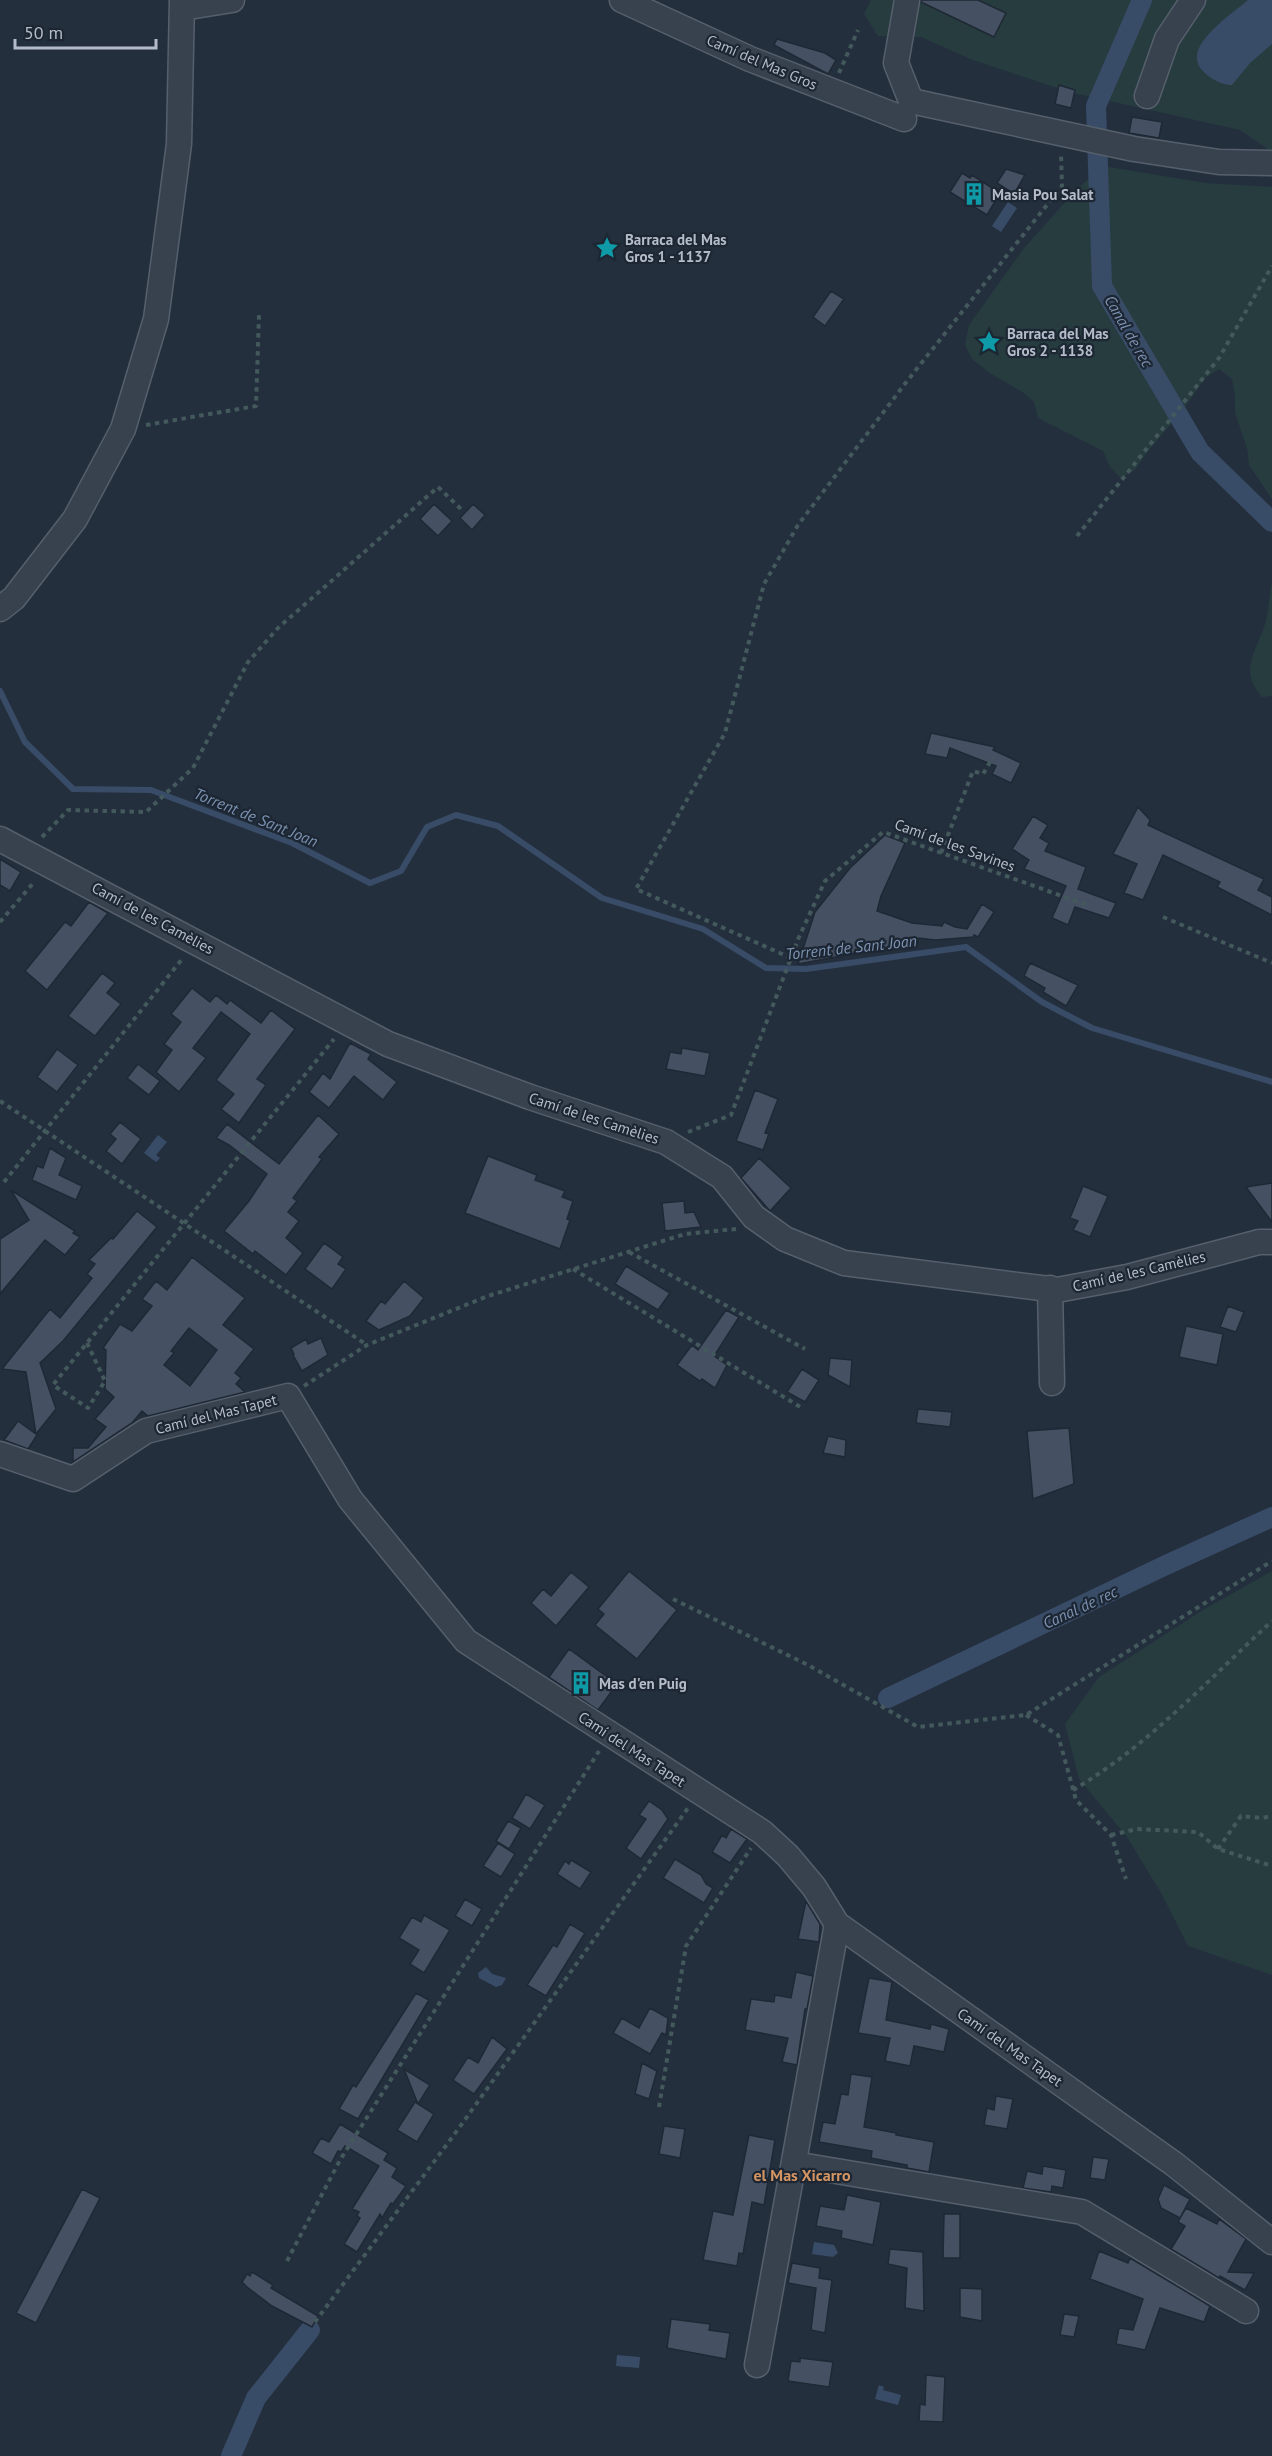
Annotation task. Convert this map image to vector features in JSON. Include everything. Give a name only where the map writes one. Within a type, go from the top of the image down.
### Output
[{"type":"street","points":[[0,609],[14,598],[75,519],[123,429],[156,320],[179,144],[182,4],[232,0]]},
{"type":"street","name":"Camí del Mas Gros","points":[[622,0],[750,59],[904,119]]},
{"type":"street","points":[[907,0],[896,63],[911,101],[1134,149],[1219,162],[1272,163]]},
{"type":"street","points":[[1147,96],[1167,39],[1192,0]]},
{"type":"street","name":"Camí de les Camèlies","points":[[0,838],[388,1044],[530,1097],[666,1142],[722,1177],[754,1217],[785,1239],[844,1263],[1057,1290],[1127,1277],[1259,1242],[1272,1242]]},
{"type":"street","points":[[1050,1288],[1052,1383]]},
{"type":"street","name":"Camí del Mas Tapet","points":[[0,1454],[73,1479],[146,1431],[288,1396],[350,1499],[466,1641],[762,1832],[788,1856],[814,1887],[837,1924],[1174,2164],[1272,2242]]},
{"type":"street","points":[[757,2365],[837,1924]]},
{"type":"street","points":[[794,2164],[1082,2212],[1246,2311]]},
{"type":"path","points":[[831,91],[858,30]]},
{"type":"path","points":[[791,958],[636,889],[725,733],[764,584],[798,525],[904,384],[1062,186],[1061,152]]},
{"type":"path","points":[[1077,536],[1220,358],[1272,266]]},
{"type":"path","points":[[123,429],[256,406],[260,315]]},
{"type":"path","points":[[27,853],[68,810],[146,812],[193,768],[248,662],[278,628],[438,487],[461,509]]},
{"type":"path","points":[[941,853],[973,771],[983,774],[993,757]]},
{"type":"path","name":"Camí de les Savines","points":[[666,1142],[731,1115],[791,958],[825,881],[883,832],[1090,906]]},
{"type":"path","points":[[0,922],[49,864]]},
{"type":"path","points":[[1162,917],[1272,963]]},
{"type":"path","points":[[4,1182],[197,941]]},
{"type":"path","points":[[87,1343],[105,1381],[88,1408],[53,1385],[87,1343],[184,1224],[348,1022]]},
{"type":"path","points":[[0,1101],[367,1345]]},
{"type":"path","points":[[288,1396],[367,1345],[488,1296],[684,1234],[766,1226]]},
{"type":"path","points":[[629,1251],[805,1349]]},
{"type":"path","points":[[573,1269],[802,1408]]},
{"type":"path","points":[[673,1599],[808,1665],[918,1727],[1026,1715],[1272,1561]]},
{"type":"path","points":[[1073,1790],[1134,1749],[1272,1621]]},
{"type":"path","points":[[1026,1715],[1058,1736],[1076,1800],[1111,1835],[1126,1879]]},
{"type":"path","points":[[287,2260],[340,2160],[609,1735]]},
{"type":"path","points":[[315,2322],[459,2128],[672,1829],[701,1794]]},
{"type":"path","points":[[1218,1849],[1241,1816],[1262,1818],[1272,1816]]},
{"type":"path","points":[[1111,1835],[1137,1830],[1198,1832],[1218,1849],[1272,1866]]},
{"type":"path","points":[[659,2107],[686,1946],[762,1832]]},
{"type":"green space","points":[[871,0],[1272,0],[1272,152],[1240,130],[1069,92],[970,59],[921,37],[878,36],[864,14]]},
{"type":"green space","points":[[1109,167],[1206,183],[1272,187],[1272,499],[1249,465],[1247,448],[1235,413],[1232,379],[1219,369],[1205,378],[1135,470],[1121,478],[1110,467],[1103,451],[1038,418],[1034,402],[972,359],[965,345],[969,325],[1024,248],[1078,188],[1094,174]]},
{"type":"green space","points":[[1272,582],[1272,696],[1262,697],[1251,678],[1250,669],[1266,619]]},
{"type":"green space","points":[[1272,1571],[1272,1975],[1188,1946],[1161,1893],[1127,1837],[1079,1779],[1065,1724],[1099,1677],[1203,1610]]},
{"type":"water","points":[[1248,0],[1272,0],[1272,44],[1250,63],[1232,85],[1224,84],[1203,71],[1197,62],[1198,52],[1210,32]]},
{"type":"water","points":[[1008,202],[1017,208],[1001,232],[992,226]]},
{"type":"water","points":[[158,1135],[167,1142],[156,1155],[160,1158],[156,1162],[144,1153]]},
{"type":"water","points":[[486,1967],[492,1974],[506,1978],[502,1985],[496,1987],[479,1978],[478,1973]]},
{"type":"water","points":[[814,2242],[834,2245],[838,2253],[833,2257],[812,2254]]},
{"type":"water","points":[[617,2355],[640,2357],[639,2368],[616,2366]]},
{"type":"water","points":[[879,2385],[884,2387],[883,2390],[901,2395],[898,2405],[875,2399]]},
{"type":"building","points":[[921,0],[978,0],[1006,13],[994,37]]},
{"type":"building","points":[[777,39],[825,53],[836,60],[828,74],[774,45]]},
{"type":"building","points":[[1059,85],[1075,90],[1071,108],[1055,104]]},
{"type":"building","points":[[1132,117],[1162,122],[1159,138],[1129,133]]},
{"type":"building","points":[[1006,169],[1025,175],[1014,194],[997,183]]},
{"type":"building","name":"Masia Pou Salat","points":[[962,173],[970,178],[972,175],[1000,193],[987,215],[950,192]]},
{"type":"building","points":[[831,291],[844,299],[825,326],[813,317]]},
{"type":"building","points":[[434,504],[452,521],[438,536],[420,519]]},
{"type":"building","points":[[473,504],[485,515],[472,530],[460,518]]},
{"type":"building","points":[[931,733],[995,747],[993,750],[1021,763],[1011,783],[992,774],[996,766],[950,748],[947,758],[925,754]]},
{"type":"building","points":[[1138,807],[1150,820],[1148,825],[1264,879],[1258,890],[1272,897],[1272,915],[1217,887],[1220,882],[1163,855],[1143,900],[1124,893],[1137,864],[1113,854]]},
{"type":"building","points":[[1033,816],[1048,825],[1040,838],[1049,843],[1045,851],[1086,867],[1078,889],[1116,903],[1109,918],[1075,907],[1068,925],[1052,918],[1066,886],[1024,869],[1029,860],[1012,849]]},
{"type":"building","points":[[885,835],[905,843],[881,896],[877,911],[912,923],[942,926],[944,922],[967,929],[982,904],[994,912],[978,937],[974,935],[974,937],[935,940],[919,938],[917,942],[798,964],[815,912],[850,868]]},
{"type":"building","points":[[0,859],[21,872],[10,891],[0,885]]},
{"type":"building","points":[[89,902],[108,913],[47,990],[25,971],[65,922],[71,926]]},
{"type":"building","points":[[1030,963],[1078,985],[1066,1006],[1043,992],[1045,988],[1024,976]]},
{"type":"building","points":[[102,973],[115,983],[107,993],[121,1004],[95,1036],[68,1016]]},
{"type":"building","points":[[192,988],[210,1002],[216,995],[227,1004],[230,1000],[261,1023],[271,1010],[295,1029],[257,1079],[266,1085],[239,1123],[221,1109],[234,1094],[216,1080],[250,1034],[221,1012],[193,1048],[206,1058],[179,1092],[156,1072],[172,1050],[164,1044],[181,1022],[171,1014]]},
{"type":"building","points":[[350,1043],[371,1054],[368,1059],[397,1082],[383,1100],[354,1076],[329,1108],[309,1092],[323,1073],[330,1079]]},
{"type":"building","points":[[682,1048],[710,1053],[705,1076],[666,1069],[670,1052],[681,1054]]},
{"type":"building","points":[[57,1049],[78,1065],[57,1092],[37,1077]]},
{"type":"building","points":[[138,1064],[160,1081],[149,1095],[127,1078]]},
{"type":"building","points":[[755,1090],[778,1099],[765,1133],[769,1134],[763,1150],[736,1141]]},
{"type":"building","points":[[318,1115],[339,1134],[319,1157],[322,1159],[293,1198],[297,1201],[288,1212],[299,1221],[286,1238],[303,1253],[286,1275],[255,1251],[253,1254],[224,1231],[249,1201],[267,1174],[216,1138],[227,1124],[279,1164]]},
{"type":"building","points":[[120,1122],[141,1139],[122,1164],[106,1151],[116,1139],[110,1134]]},
{"type":"building","points":[[50,1148],[66,1158],[59,1175],[82,1186],[76,1200],[32,1180],[37,1166],[43,1168]]},
{"type":"building","points":[[488,1156],[537,1175],[535,1180],[565,1191],[562,1197],[573,1201],[567,1219],[570,1220],[560,1249],[465,1213]]},
{"type":"building","points":[[759,1158],[791,1188],[770,1211],[741,1178]]},
{"type":"building","points":[[1272,1183],[1272,1222],[1246,1187]]},
{"type":"building","points":[[1083,1186],[1108,1196],[1090,1237],[1073,1230],[1078,1221],[1070,1218]]},
{"type":"building","points":[[11,1190],[75,1231],[73,1233],[80,1237],[65,1255],[45,1240],[0,1294],[0,1239],[29,1220]]},
{"type":"building","points":[[684,1201],[685,1213],[694,1212],[701,1227],[665,1231],[662,1203]]},
{"type":"building","points":[[137,1211],[157,1227],[63,1341],[40,1363],[56,1409],[36,1434],[26,1372],[2,1369],[50,1309],[60,1318],[92,1278],[87,1274],[95,1264],[89,1260],[111,1238],[113,1239]]},
{"type":"building","points":[[324,1243],[343,1257],[338,1264],[346,1269],[332,1289],[305,1269]]},
{"type":"building","points":[[192,1257],[245,1298],[223,1325],[254,1349],[235,1373],[241,1378],[236,1384],[245,1392],[148,1416],[142,1411],[132,1423],[73,1462],[73,1448],[88,1448],[106,1427],[95,1419],[114,1397],[105,1389],[106,1350],[103,1348],[120,1324],[132,1331],[152,1306],[142,1299],[156,1281],[167,1290]],"holes":[[[189,1328],[217,1350],[190,1386],[164,1365],[174,1353],[171,1351]]]},
{"type":"building","points":[[626,1266],[670,1293],[658,1310],[615,1284]]},
{"type":"building","points":[[404,1281],[424,1298],[410,1316],[379,1330],[366,1321],[381,1301],[385,1304]]},
{"type":"building","points":[[1228,1306],[1244,1312],[1236,1332],[1220,1327]]},
{"type":"building","points":[[726,1310],[739,1317],[714,1356],[727,1365],[715,1388],[677,1365],[692,1345],[698,1350]]},
{"type":"building","points":[[1186,1326],[1223,1334],[1217,1365],[1179,1357]]},
{"type":"building","points":[[321,1338],[328,1355],[302,1371],[291,1348],[306,1339],[308,1344]]},
{"type":"building","points":[[830,1358],[852,1360],[850,1387],[828,1375]]},
{"type":"building","points":[[802,1369],[819,1380],[805,1402],[787,1392]]},
{"type":"building","points":[[918,1409],[952,1412],[950,1427],[916,1423]]},
{"type":"building","points":[[18,1421],[37,1435],[28,1449],[4,1440]]},
{"type":"building","points":[[1069,1428],[1074,1484],[1033,1499],[1027,1431]]},
{"type":"building","points":[[828,1436],[846,1440],[845,1457],[823,1453]]},
{"type":"building","points":[[629,1571],[677,1610],[637,1659],[595,1625],[604,1614],[598,1609]]},
{"type":"building","points":[[571,1572],[589,1587],[556,1626],[531,1603],[543,1589],[551,1596]]},
{"type":"building","name":"Mas d'en Puig","points":[[569,1649],[617,1684],[598,1710],[549,1677]]},
{"type":"building","points":[[526,1794],[545,1805],[530,1829],[512,1818]]},
{"type":"building","points":[[649,1801],[662,1810],[668,1819],[641,1859],[626,1848],[646,1819],[639,1815]]},
{"type":"building","points":[[508,1821],[521,1828],[509,1849],[496,1841]]},
{"type":"building","points":[[731,1829],[747,1839],[730,1863],[712,1852],[722,1835],[726,1838]]},
{"type":"building","points":[[498,1843],[515,1854],[501,1877],[483,1866]]},
{"type":"building","points":[[675,1859],[701,1875],[706,1884],[713,1888],[704,1903],[663,1878]]},
{"type":"building","points":[[571,1860],[591,1872],[580,1889],[557,1874],[565,1861],[569,1864]]},
{"type":"building","points":[[465,1899],[482,1909],[472,1926],[455,1916]]},
{"type":"building","points":[[806,1901],[820,1924],[819,1942],[798,1939]]},
{"type":"building","points":[[424,1915],[450,1930],[424,1973],[410,1964],[419,1950],[399,1938],[412,1917],[421,1922]]},
{"type":"building","points":[[570,1924],[585,1933],[546,1996],[527,1985],[553,1945],[557,1947]]},
{"type":"building","points":[[796,1972],[813,1976],[807,2009],[805,2009],[797,2065],[782,2062],[788,2038],[745,2030],[751,1999],[774,2002],[775,1995],[791,1998]]},
{"type":"building","points":[[869,1978],[892,1982],[886,2020],[930,2029],[931,2024],[949,2029],[944,2052],[914,2046],[910,2066],[885,2061],[890,2038],[858,2033]]},
{"type":"building","points":[[416,1993],[429,2000],[358,2119],[339,2109],[353,2085],[356,2087]]},
{"type":"building","points":[[650,2008],[668,2018],[666,2035],[662,2033],[650,2054],[613,2033],[622,2018],[639,2028]]},
{"type":"building","points":[[492,2037],[507,2049],[474,2094],[453,2080],[468,2057],[478,2063]]},
{"type":"building","points":[[642,2063],[657,2071],[649,2099],[635,2094]]},
{"type":"building","points":[[404,2069],[430,2085],[418,2104]]},
{"type":"building","points":[[851,2074],[872,2077],[864,2127],[934,2142],[929,2172],[871,2158],[872,2151],[819,2142],[823,2122],[835,2124],[841,2094],[848,2095]]},
{"type":"building","points":[[996,2096],[1013,2099],[1007,2129],[984,2125],[987,2108],[994,2110]]},
{"type":"building","points":[[415,2102],[434,2114],[417,2142],[397,2130]]},
{"type":"building","points":[[340,2124],[388,2153],[384,2160],[397,2168],[392,2177],[406,2186],[382,2218],[380,2214],[357,2252],[344,2244],[360,2218],[357,2216],[359,2212],[352,2209],[379,2166],[345,2146],[341,2152],[338,2151],[331,2164],[312,2153],[321,2138],[329,2142]]},
{"type":"building","points":[[664,2126],[685,2129],[680,2158],[659,2154]]},
{"type":"building","points":[[749,2135],[775,2140],[764,2205],[752,2202],[743,2254],[739,2253],[737,2266],[703,2260],[713,2211],[733,2215]]},
{"type":"building","points":[[1093,2157],[1109,2159],[1105,2180],[1090,2178]]},
{"type":"building","points":[[1043,2166],[1066,2170],[1063,2188],[1052,2186],[1051,2192],[1023,2188],[1027,2171],[1042,2174]]},
{"type":"building","points":[[1164,2185],[1190,2199],[1180,2218],[1161,2208],[1158,2199]]},
{"type":"building","points":[[82,2189],[100,2198],[36,2323],[16,2313]]},
{"type":"building","points":[[847,2195],[881,2202],[873,2245],[841,2238],[842,2231],[816,2226],[820,2206],[844,2210]]},
{"type":"building","points":[[1186,2208],[1217,2224],[1219,2219],[1246,2239],[1228,2272],[1254,2273],[1245,2290],[1220,2276],[1219,2278],[1171,2249],[1185,2226],[1178,2222]]},
{"type":"building","points":[[944,2214],[960,2214],[960,2258],[943,2258]]},
{"type":"building","points":[[890,2249],[923,2252],[924,2311],[905,2308],[907,2268],[888,2264]]},
{"type":"building","points":[[1099,2251],[1128,2263],[1130,2258],[1210,2306],[1204,2322],[1160,2308],[1145,2350],[1116,2344],[1119,2328],[1133,2330],[1143,2299],[1090,2279]]},
{"type":"building","points":[[792,2263],[820,2268],[819,2278],[832,2280],[825,2333],[811,2330],[816,2288],[788,2283]]},
{"type":"building","points":[[252,2272],[273,2285],[271,2288],[318,2316],[312,2327],[272,2306],[247,2287],[242,2282],[247,2274],[250,2276]]},
{"type":"building","points":[[960,2288],[982,2289],[982,2321],[960,2317]]},
{"type":"building","points":[[1064,2314],[1079,2316],[1074,2337],[1060,2335]]},
{"type":"building","points":[[671,2319],[710,2324],[709,2330],[730,2333],[726,2359],[667,2348]]},
{"type":"building","points":[[800,2358],[833,2362],[829,2387],[788,2381],[791,2361],[800,2362]]},
{"type":"building","points":[[926,2375],[945,2377],[943,2422],[919,2421],[920,2404],[925,2405]]},
{"type":"waterway","name":"Canal de rec","points":[[1142,0],[1096,106],[1102,286],[1200,452],[1272,522]]},
{"type":"waterway","name":"Torrent de Sant Joan","points":[[0,691],[25,742],[73,789],[151,790],[292,843],[370,883],[401,871],[427,827],[456,815],[498,826],[602,898],[703,929],[766,968],[806,969],[966,947],[1042,1002],[1092,1028],[1272,1082]]},
{"type":"waterway","name":"Canal de rec","points":[[888,1698],[1272,1517]]},
{"type":"waterway","name":"Canal de rec","points":[[231,2456],[256,2398],[310,2330]]},
{"type":"place","name":"Masia Pou Salat","points":[[974,194]]},
{"type":"place","name":"Barraca del Mas Gros 1 - 1137","points":[[607,248]]},
{"type":"place","name":"Barraca del Mas Gros 2 - 1138","points":[[989,342]]},
{"type":"place","name":"Mas d'en Puig","points":[[581,1683]]},
{"type":"district","name":"el Mas Xicarro","points":[[802,2175]]}]
